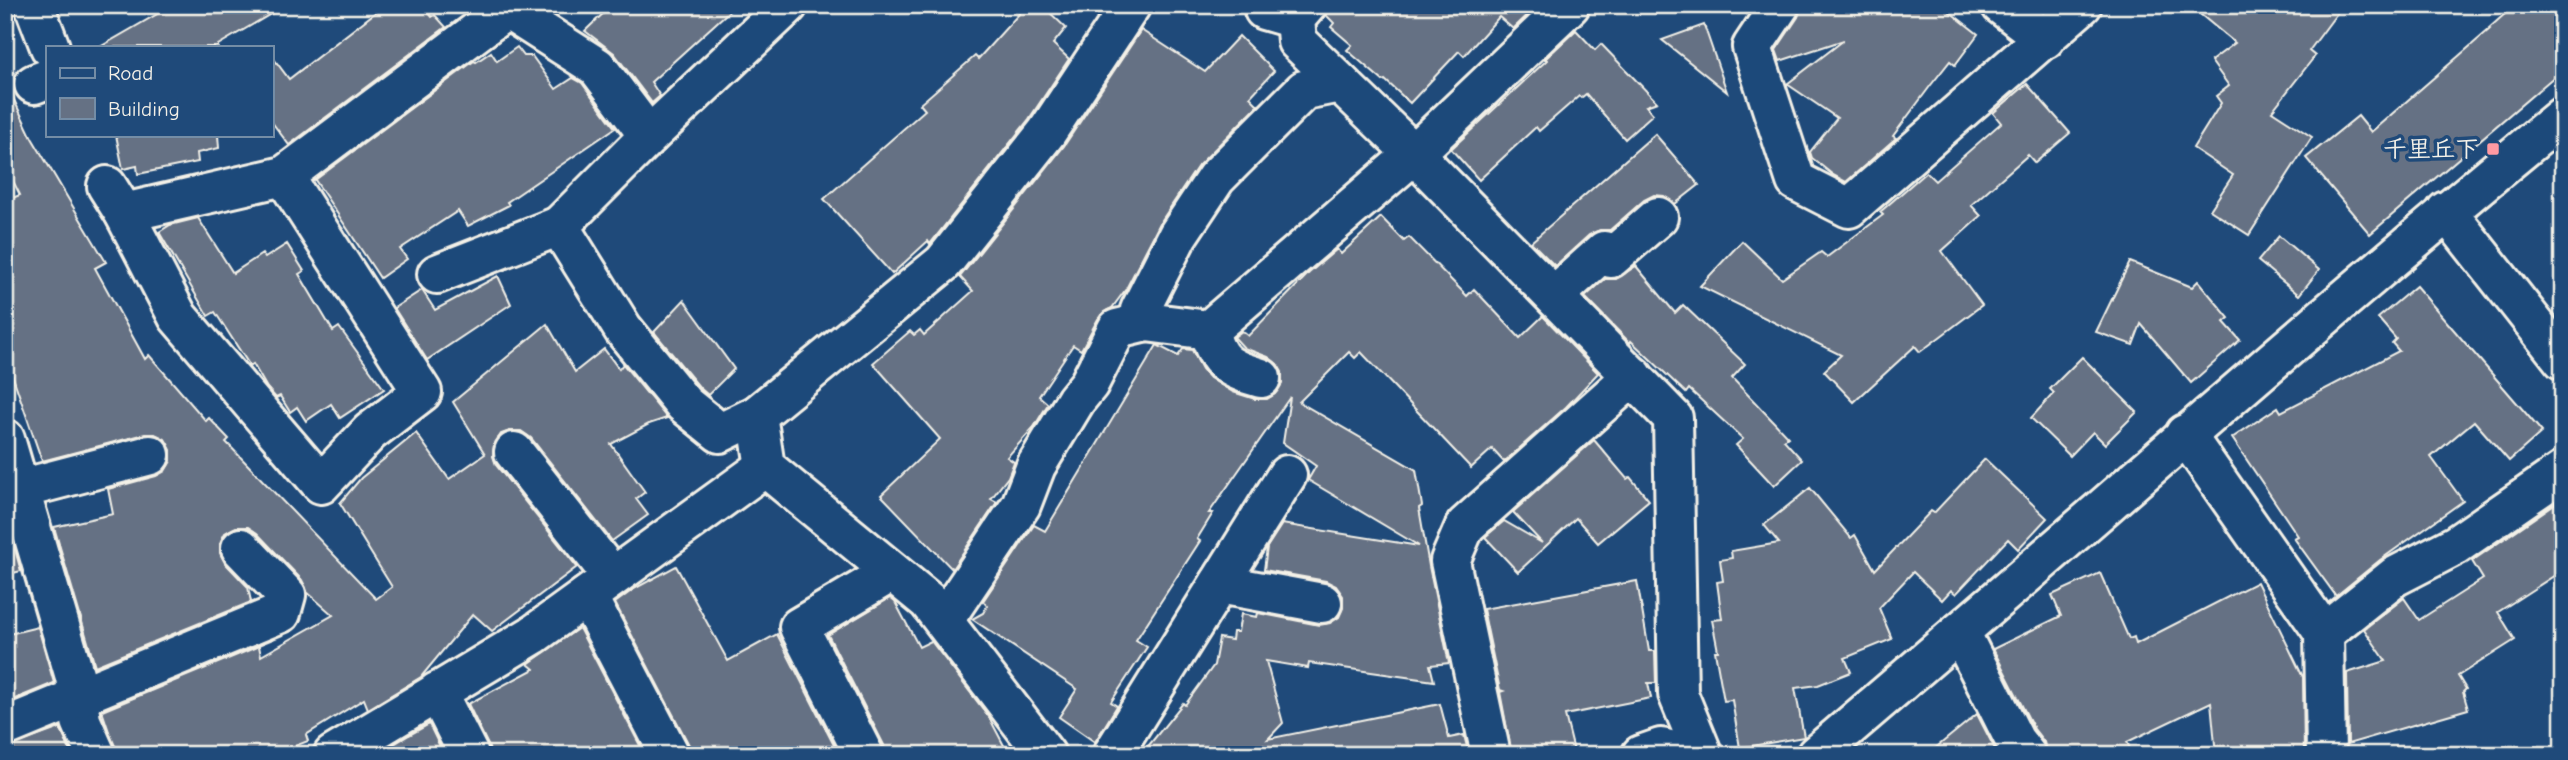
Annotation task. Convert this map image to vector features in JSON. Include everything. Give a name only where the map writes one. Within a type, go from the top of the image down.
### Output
[{"type":"street","points":[[34,5],[50,46]]},
{"type":"street","points":[[437,274],[559,226],[649,136],[788,5]]},
{"type":"street","points":[[559,226],[623,329],[684,404],[720,433],[757,415],[943,263],[1047,132],[1131,5]]},
{"type":"street","points":[[944,620],[1021,505],[1036,466],[1076,400],[1089,384],[1116,329],[1146,322],[1209,330],[1414,154],[1570,5]]},
{"type":"street","points":[[1780,5],[1752,47],[1796,181],[1849,208],[2082,5]]},
{"type":"street","points":[[2001,5],[2045,39]]},
{"type":"street","points":[[284,176],[422,391],[370,432],[321,484],[178,317],[116,199],[284,176],[503,7],[597,67],[649,136]]},
{"type":"street","points":[[1288,11],[1297,41],[1414,154],[1673,418],[1678,694],[1703,755]]},
{"type":"street","points":[[1146,322],[1140,310],[1178,235],[1216,178],[1304,90],[1340,83]]},
{"type":"street","points":[[1816,755],[2185,434],[2446,211],[2563,116]]},
{"type":"street","points":[[2446,211],[2563,360]]},
{"type":"street","points":[[1554,296],[1604,251],[1611,258],[1658,217]]},
{"type":"street","points":[[1209,330],[1213,349],[1226,364],[1241,373],[1261,378]]},
{"type":"street","points":[[1491,755],[1450,561],[1465,526],[1633,376]]},
{"type":"street","points":[[757,415],[765,467],[928,601],[1046,755]]},
{"type":"street","points":[[2185,434],[2324,633],[2326,755]]},
{"type":"street","points":[[5,439],[13,490],[75,677],[81,722],[96,755]]},
{"type":"street","points":[[514,452],[600,586],[670,755]]},
{"type":"street","points":[[13,490],[150,455]]},
{"type":"street","points":[[333,755],[533,635],[765,467]]},
{"type":"street","points":[[2324,633],[2394,577],[2456,545],[2563,471]]},
{"type":"street","points":[[1112,755],[1219,584],[1290,492]]},
{"type":"street","points":[[5,727],[281,613],[286,595],[241,548]]},
{"type":"street","points":[[864,755],[799,627],[892,572]]},
{"type":"street","points":[[1219,584],[1322,603]]},
{"type":"street","points":[[1960,632],[2015,741],[2026,755]]},
{"type":"street","points":[[437,692],[469,755]]},
{"type":"street","points":[[1641,755],[1661,748],[1693,755]]},
{"type":"building","points":[[173,5],[286,5],[218,46],[102,46]]},
{"type":"building","points":[[385,5],[422,5],[446,27],[289,145],[273,124],[273,58],[289,79]]},
{"type":"building","points":[[612,5],[736,5],[651,82],[660,96],[652,103],[614,53],[585,31]]},
{"type":"building","points":[[1027,5],[1042,5],[1066,28],[1053,44],[1069,59],[1029,119],[930,244],[928,241],[892,274],[824,199],[925,110],[920,104],[975,56],[978,59]]},
{"type":"building","points":[[1328,5],[1538,5],[1513,29],[1499,17],[1464,56],[1459,51],[1410,103],[1347,50],[1352,45],[1331,27],[1334,23],[1326,15]]},
{"type":"building","points":[[1802,5],[1941,5],[1978,34],[1955,65],[1950,61],[1931,85],[1893,136],[1896,138],[1846,182],[1812,158],[1810,152],[1837,118],[1787,84],[1844,40],[1780,61],[1776,50],[1798,17]]},
{"type":"building","points":[[2189,5],[2343,5],[2309,51],[2315,56],[2272,111],[2312,137],[2249,235],[2210,210],[2233,175],[2193,148],[2221,103],[2216,96],[2229,86],[2211,61],[2235,43]]},
{"type":"building","points":[[2515,5],[2563,5],[2563,69],[2370,234],[2306,158],[2358,116],[2371,132]]},
{"type":"building","points":[[1704,25],[1727,92],[1662,40]]},
{"type":"building","points":[[1141,30],[1205,72],[1239,36],[1274,71],[1250,97],[1258,105],[1198,166],[1160,223],[1126,289],[1112,308],[1098,319],[1081,350],[1073,345],[1039,396],[1048,404],[1034,427],[1007,457],[1014,462],[1008,477],[991,499],[997,502],[952,569],[881,495],[940,439],[873,363],[910,331],[914,335],[920,330],[924,335],[973,291],[960,277],[1064,146]]},
{"type":"building","points":[[1576,30],[1595,50],[1601,44],[1657,102],[1646,106],[1653,114],[1625,139],[1586,94],[1581,98],[1579,96],[1539,131],[1536,127],[1479,180],[1451,149]]},
{"type":"building","points":[[517,47],[524,56],[532,56],[556,89],[573,78],[582,83],[615,128],[507,202],[509,205],[468,226],[458,211],[400,249],[407,259],[380,278],[315,180],[474,61],[491,52],[497,61]]},
{"type":"building","points":[[5,81],[32,138],[106,262],[95,268],[145,359],[149,355],[206,421],[209,418],[229,439],[226,442],[376,599],[392,587],[340,503],[361,478],[416,433],[449,479],[485,454],[453,402],[547,324],[575,372],[604,349],[619,369],[623,364],[667,418],[649,424],[611,444],[645,492],[636,499],[648,515],[612,541],[531,438],[521,431],[501,434],[494,445],[496,465],[577,567],[492,631],[473,614],[421,677],[368,709],[364,699],[306,735],[308,741],[295,746],[298,755],[117,755],[102,711],[259,646],[261,656],[333,615],[307,592],[302,580],[257,533],[248,527],[236,527],[225,533],[220,543],[220,553],[225,563],[248,587],[251,602],[95,666],[54,527],[113,514],[108,489],[165,471],[171,461],[171,450],[165,439],[155,434],[145,434],[42,461],[5,354],[5,201],[20,195],[5,165]]},
{"type":"building","points":[[2027,84],[2070,133],[2035,163],[2028,155],[1971,205],[1981,216],[1942,251],[1982,305],[1920,352],[1915,346],[1854,402],[1824,371],[1841,355],[1700,286],[1742,241],[1782,279],[1821,252],[1827,257],[1883,215],[1880,212],[1926,172],[1935,181],[2001,123],[1993,113]]},
{"type":"building","points":[[1655,134],[1699,185],[1675,204],[1664,196],[1654,195],[1644,200],[1610,230],[1600,230],[1589,235],[1555,266],[1531,242]]},
{"type":"building","points":[[116,136],[218,136],[219,148],[197,153],[198,162],[138,174],[137,166],[123,169]]},
{"type":"building","points":[[1381,217],[1404,241],[1409,237],[1467,296],[1474,289],[1520,338],[1543,316],[1598,373],[1566,407],[1504,462],[1492,449],[1471,468],[1361,352],[1355,358],[1349,352],[1299,402],[1416,470],[1422,506],[1419,508],[1449,663],[1430,665],[1434,681],[1309,663],[1308,668],[1266,661],[1283,723],[1268,739],[1440,704],[1449,738],[1464,735],[1469,755],[1264,755],[1263,746],[1255,755],[1141,755],[1183,703],[1185,705],[1214,665],[1219,638],[1232,640],[1233,632],[1238,632],[1241,614],[1257,617],[1258,613],[1319,625],[1330,623],[1339,617],[1343,608],[1343,596],[1336,586],[1326,581],[1264,570],[1267,547],[1282,524],[1419,546],[1308,480],[1316,466],[1283,443],[1290,397],[1209,513],[1213,513],[1197,539],[1200,541],[1136,640],[1147,647],[1111,702],[1117,706],[1095,742],[1059,717],[1077,689],[972,619],[983,613],[987,606],[983,601],[1034,525],[1045,531],[1157,345],[1178,356],[1183,349],[1192,350],[1210,378],[1233,392],[1255,399],[1267,399],[1275,394],[1282,384],[1282,372],[1268,357],[1244,348],[1234,337],[1242,331],[1248,336],[1309,273],[1337,249],[1341,254]]},
{"type":"building","points":[[198,218],[233,273],[262,254],[265,258],[287,244],[304,271],[299,274],[333,331],[339,327],[384,389],[340,418],[331,404],[306,421],[297,407],[290,412],[280,396],[276,398],[267,388],[253,364],[250,366],[215,312],[208,316],[159,232],[170,225]]},
{"type":"building","points":[[2279,236],[2319,270],[2299,295],[2258,261]]},
{"type":"building","points":[[2130,262],[2192,287],[2198,281],[2229,318],[2224,322],[2240,340],[2191,383],[2141,324],[2133,345],[2096,332]]},
{"type":"building","points":[[1636,266],[1675,313],[1683,305],[1745,364],[1732,378],[1788,437],[1784,440],[1802,460],[1774,486],[1736,445],[1743,439],[1689,389],[1686,393],[1631,341],[1630,343],[1585,297],[1605,279],[1616,279]]},
{"type":"building","points":[[498,276],[511,304],[427,360],[394,308],[422,290],[435,310]]},
{"type":"building","points":[[2416,286],[2542,432],[2509,461],[2474,421],[2431,457],[2463,501],[2380,560],[2336,596],[2294,538],[2298,536],[2232,438],[2278,407],[2281,412],[2399,351],[2392,343],[2396,339],[2378,318]]},
{"type":"building","points":[[684,300],[734,369],[708,395],[654,332]]},
{"type":"building","points":[[2082,357],[2137,412],[2105,444],[2093,432],[2070,456],[2031,418],[2054,393],[2050,389]]},
{"type":"building","points":[[1594,440],[1649,500],[1598,543],[1576,518],[1518,572],[1485,537],[1504,521],[1542,543],[1513,512]]},
{"type":"building","points":[[1985,459],[2047,518],[2018,549],[2008,539],[1956,594],[1951,590],[1942,600],[1913,572],[1879,608],[1892,639],[1845,658],[1851,672],[1818,685],[1795,688],[1804,737],[1740,748],[1732,700],[1724,701],[1715,651],[1718,651],[1712,620],[1722,619],[1717,582],[1723,581],[1720,560],[1732,558],[1731,551],[1779,543],[1764,525],[1810,488],[1851,538],[1855,535],[1875,570]]},
{"type":"building","points":[[2563,498],[2563,570],[2498,612],[2515,640],[2458,676],[2466,689],[2463,692],[2468,709],[2348,744],[2347,673],[2386,661],[2364,629],[2404,598],[2419,620],[2483,579],[2472,561]]},
{"type":"building","points":[[11,536],[21,571],[5,575],[5,538]]},
{"type":"building","points":[[676,566],[728,661],[777,634],[839,755],[692,755],[615,603],[634,589]]},
{"type":"building","points":[[2100,573],[2129,639],[2134,637],[2136,644],[2257,582],[2303,677],[2304,755],[2216,755],[2211,702],[2127,742],[2133,755],[2047,755],[2044,742],[2034,729],[1993,649],[2061,616],[2052,595]]},
{"type":"building","points":[[1637,581],[1649,651],[1655,651],[1656,683],[1648,683],[1651,698],[1565,715],[1575,755],[1512,755],[1500,692],[1503,691],[1500,690],[1483,609]]},
{"type":"building","points":[[890,598],[895,602],[919,647],[931,641],[989,717],[1009,755],[886,755],[884,745],[828,635]]},
{"type":"building","points":[[38,627],[54,683],[5,703],[5,635]]},
{"type":"building","points":[[579,628],[645,755],[491,755],[468,704],[534,669],[528,664]]},
{"type":"building","points":[[1977,714],[1998,755],[1927,755]]},
{"type":"building","points":[[429,724],[444,755],[376,755],[409,735]]},
{"type":"building","points":[[60,728],[72,755],[5,755],[5,748]]},
{"type":"place","name":"千里丘下","points":[[2493,149]]}]
